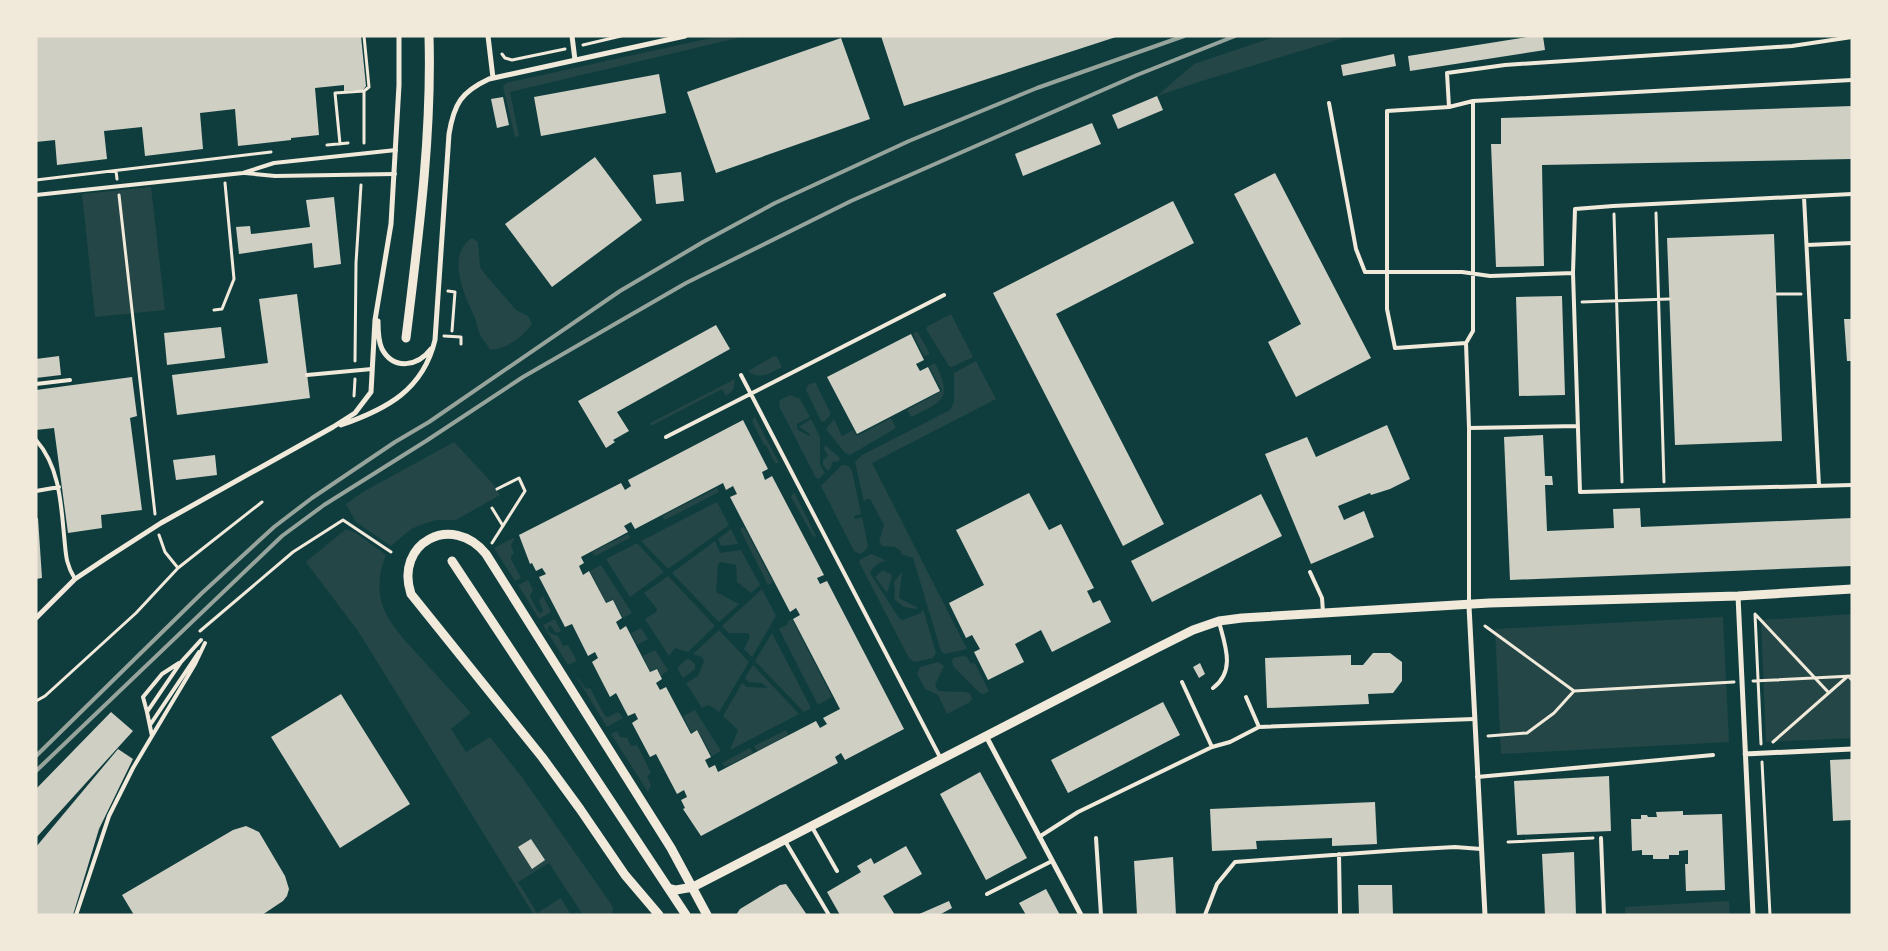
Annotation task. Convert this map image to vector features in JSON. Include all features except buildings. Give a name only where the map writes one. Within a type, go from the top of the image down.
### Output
[{"type":"street","points":[[36,618],[75,579],[158,525],[333,427],[355,413],[371,392],[375,320],[391,224],[395,174],[399,36]]},
{"type":"street","points":[[406,338],[425,168],[428,121],[429,36]]},
{"type":"street","points":[[488,36],[491,78]]},
{"type":"street","points":[[572,36],[575,60]]},
{"type":"street","points":[[333,427],[361,418],[394,401],[410,388],[422,374],[429,361],[433,346],[449,134],[452,117],[462,96],[473,86],[491,78],[685,36]]},
{"type":"street","points":[[378,306],[378,336],[381,348],[387,357],[406,364],[416,362],[425,357],[433,346]]},
{"type":"street","points":[[656,914],[625,875],[542,757],[416,603],[409,589],[407,573],[409,563],[420,545],[439,535],[450,534],[461,535],[471,540],[482,550],[671,848],[707,915]]},
{"type":"street","points":[[452,560],[686,915]]},
{"type":"street","points":[[668,888],[676,890],[693,887],[1193,630],[1219,621],[1323,613],[1469,606],[1489,603],[1738,596],[1852,588]]},
{"type":"street","points":[[1738,596],[1753,915]]},
{"type":"street","points":[[1469,606],[1485,915]]},
{"type":"street","points":[[986,735],[1081,915]]},
{"type":"street","points":[[1745,754],[1852,748]]},
{"type":"lane","points":[[1449,107],[1447,73],[1505,65],[1792,46],[1851,36]]},
{"type":"lane","points":[[1466,343],[1395,348],[1387,309],[1387,110],[1449,107],[1473,101],[1852,80]]},
{"type":"lane","points":[[1469,606],[1469,428],[1466,343],[1473,331],[1473,101]]},
{"type":"lane","points":[[1329,103],[1356,249],[1365,272],[1473,273],[1490,276],[1573,273]]},
{"type":"lane","points":[[36,195],[224,175],[243,172],[274,163],[396,150]]},
{"type":"lane","points":[[243,172],[275,176],[395,174]]},
{"type":"lane","points":[[1852,194],[1574,209],[1573,273],[1580,492],[1664,488],[1852,485]]},
{"type":"lane","points":[[1804,197],[1819,486]]},
{"type":"lane","points":[[1806,245],[1852,243]]},
{"type":"lane","points":[[666,437],[944,295]]},
{"type":"lane","points":[[307,375],[372,369]]},
{"type":"lane","points":[[741,375],[941,759]]},
{"type":"lane","points":[[36,384],[70,380]]},
{"type":"lane","points":[[1469,428],[1578,426]]},
{"type":"lane","points":[[36,440],[43,447],[59,487],[67,567],[75,579]]},
{"type":"lane","points":[[36,490],[59,487]]},
{"type":"lane","points":[[1310,572],[1322,598],[1323,613]]},
{"type":"lane","points":[[1213,688],[1225,676],[1228,663],[1219,621]]},
{"type":"lane","points":[[146,712],[181,662],[203,641]]},
{"type":"lane","points":[[150,725],[203,641]]},
{"type":"lane","points":[[76,915],[98,844],[109,816],[133,768],[195,664],[203,641]]},
{"type":"lane","points":[[152,736],[143,697],[162,674],[181,662]]},
{"type":"lane","points":[[1182,682],[1212,747]]},
{"type":"lane","points":[[1246,697],[1259,727]]},
{"type":"lane","points":[[1039,837],[1078,812],[1212,747],[1230,742],[1259,727],[1474,719]]},
{"type":"lane","points":[[1477,777],[1713,755]]},
{"type":"lane","points":[[811,825],[837,872]]},
{"type":"lane","points":[[1096,838],[1101,915]]},
{"type":"lane","points":[[1601,838],[1604,915]]},
{"type":"lane","points":[[784,840],[828,915]]},
{"type":"lane","points":[[1205,915],[1217,884],[1235,862],[1455,847],[1481,849]]},
{"type":"lane","points":[[1339,854],[1340,915]]},
{"type":"lane","points":[[987,894],[1052,861]]},
{"type":"path","points":[[340,144],[335,94],[364,91],[369,87],[364,36]]},
{"type":"path","points":[[498,49],[505,58],[512,60],[573,47],[604,38],[621,36]]},
{"type":"path","points":[[320,146],[364,142]]},
{"type":"path","points":[[36,180],[272,152]]},
{"type":"path","points":[[214,310],[222,309],[234,279],[222,158]]},
{"type":"path","points":[[116,171],[160,539],[170,558],[178,568]]},
{"type":"path","points":[[1656,205],[1664,488]]},
{"type":"path","points":[[1613,206],[1622,491]]},
{"type":"path","points":[[354,405],[356,263]]},
{"type":"path","points":[[445,291],[455,292],[452,332]]},
{"type":"path","points":[[1777,294],[1809,294]]},
{"type":"path","points":[[1574,302],[1670,299]]},
{"type":"path","points":[[442,335],[462,337],[461,344]]},
{"type":"path","points":[[491,544],[525,491],[519,478],[497,489]]},
{"type":"path","points":[[36,701],[45,696],[136,613],[178,568],[262,502]]},
{"type":"path","points":[[492,508],[503,526]]},
{"type":"path","points":[[199,632],[293,552],[344,520],[391,552]]},
{"type":"path","points":[[1770,915],[1755,614],[1829,693]]},
{"type":"path","points":[[1485,626],[1574,692],[1850,676]]},
{"type":"path","points":[[1850,676],[1852,680]]},
{"type":"path","points":[[1762,753],[1850,676]]},
{"type":"path","points":[[1488,736],[1528,733],[1554,713],[1574,692]]},
{"type":"path","points":[[1508,842],[1601,838]]},
{"type":"shaded area","points":[[720,36],[746,36],[510,92],[519,136],[515,137],[503,87],[506,83]]},
{"type":"shaded area","points":[[1277,36],[1350,36],[1157,96],[1194,64]]},
{"type":"shaded area","points":[[151,187],[165,310],[95,317],[82,194]]},
{"type":"shaded area","points":[[472,238],[478,242],[480,267],[484,273],[516,310],[528,316],[532,324],[514,342],[496,349],[490,350],[481,337],[460,277],[458,265],[460,255],[464,246]]},
{"type":"shaded area","points":[[951,314],[973,357],[952,367],[949,366],[926,329],[928,326]]},
{"type":"shaded area","points":[[917,331],[930,354],[924,356],[913,334]]},
{"type":"shaded area","points":[[774,356],[777,357],[782,367],[761,376],[748,371]]},
{"type":"shaded area","points":[[976,361],[996,399],[872,463],[967,649],[945,654],[941,651],[913,558],[901,554],[901,551],[895,547],[882,546],[879,542],[884,525],[870,499],[866,499],[864,502],[855,462],[862,455],[950,410],[954,402],[954,373]]},
{"type":"shaded area","points":[[935,363],[943,384],[944,392],[942,398],[931,407],[911,417],[907,410],[942,391],[929,366]]},
{"type":"shaded area","points":[[735,379],[733,390],[726,396],[722,389],[651,426],[650,423]]},
{"type":"shaded area","points":[[815,382],[831,414],[824,422],[821,421],[806,390],[808,385]]},
{"type":"shaded area","points":[[790,395],[800,399],[810,417],[797,424],[797,429],[809,436],[810,434],[799,427],[811,419],[820,437],[820,465],[825,473],[819,479],[816,478],[779,406],[780,400]]},
{"type":"shaded area","points":[[755,416],[779,463],[775,463],[766,445],[764,445],[752,421]]},
{"type":"shaded area","points":[[891,418],[896,428],[850,455],[845,453],[826,429],[834,419],[842,436],[853,430],[857,436]]},
{"type":"shaded area","points":[[454,442],[494,485],[500,495],[456,520],[436,520],[411,529],[391,546],[356,522],[346,504],[363,492]]},
{"type":"shaded area","points":[[825,445],[840,458],[839,461],[832,462],[828,471],[823,465],[823,460],[828,456],[824,449]]},
{"type":"shaded area","points":[[842,465],[849,466],[852,471],[861,514],[854,516],[855,519],[862,517],[868,546],[860,554],[854,551],[821,486]]},
{"type":"shaded area","points":[[717,488],[719,492],[665,520],[662,516]]},
{"type":"shaded area","points":[[794,492],[816,537],[813,536],[791,497]]},
{"type":"shaded area","points":[[717,502],[729,525],[668,569],[641,541]]},
{"type":"shaded area","points":[[744,527],[773,582],[768,585],[740,529]]},
{"type":"shaded area","points":[[346,529],[356,533],[386,555],[379,587],[386,613],[401,636],[471,713],[451,729],[466,752],[490,737],[521,776],[609,901],[613,908],[612,915],[583,915],[549,863],[518,882],[537,913],[561,898],[571,915],[534,915],[358,631],[306,562]]},
{"type":"shaded area","points":[[731,529],[738,544],[721,546],[718,539]]},
{"type":"shaded area","points":[[628,534],[630,538],[595,556],[592,552]]},
{"type":"shaded area","points":[[513,538],[514,540],[511,545],[514,553],[511,559],[521,578],[515,581],[494,548]]},
{"type":"shaded area","points":[[715,541],[720,553],[741,550],[760,585],[751,593],[737,582],[736,565],[721,562],[718,564],[716,592],[739,604],[719,622],[672,573]]},
{"type":"shaded area","points":[[637,543],[664,572],[630,597],[606,559]]},
{"type":"shaded area","points":[[871,554],[887,561],[877,564],[870,573],[899,618],[903,620],[921,613],[922,610],[924,612],[936,653],[933,658],[914,662],[909,658],[859,562]]},
{"type":"shaded area","points":[[601,565],[632,613],[623,618],[613,599],[606,602],[590,571]]},
{"type":"shaded area","points":[[883,570],[892,575],[888,591],[886,592],[875,577]]},
{"type":"shaded area","points":[[902,572],[899,598],[918,608],[916,609],[904,607],[894,599],[894,582]]},
{"type":"shaded area","points":[[668,576],[715,626],[688,652],[675,648],[669,656],[645,619],[656,612],[657,609],[644,593]]},
{"type":"shaded area","points":[[528,580],[533,590],[530,596],[538,612],[541,613],[543,611],[539,600],[543,596],[551,612],[539,619],[518,585]]},
{"type":"shaded area","points":[[762,589],[776,616],[752,657],[744,649],[750,637],[748,633],[729,633],[722,626]]},
{"type":"shaded area","points":[[1852,614],[1852,738],[1766,742],[1761,620]]},
{"type":"shaded area","points":[[1723,617],[1729,742],[1501,754],[1495,629]]},
{"type":"shaded area","points":[[555,619],[561,631],[556,633],[550,625],[547,629],[550,633],[558,636],[563,646],[568,645],[577,661],[568,665],[543,625]]},
{"type":"shaded area","points":[[792,619],[832,697],[818,705],[779,629],[788,624],[787,622]]},
{"type":"shaded area","points":[[641,628],[648,639],[637,645],[631,633]]},
{"type":"shaded area","points":[[719,630],[749,662],[719,712],[709,705],[702,708],[686,683],[698,676],[704,661],[702,657],[693,654]]},
{"type":"shaded area","points":[[772,633],[811,708],[804,712],[755,661]]},
{"type":"shaded area","points":[[655,650],[668,670],[661,676],[657,668],[650,671],[643,656]]},
{"type":"shaded area","points":[[967,657],[971,664],[974,662],[989,691],[984,694],[980,693],[953,666],[953,658]]},
{"type":"shaded area","points":[[688,658],[695,664],[695,669],[683,678],[677,668]]},
{"type":"shaded area","points":[[938,662],[944,666],[935,685],[938,691],[966,692],[972,698],[970,702],[947,714],[938,695],[925,689],[917,674],[920,667]]},
{"type":"shaded area","points":[[753,665],[799,714],[730,750],[738,730],[723,716],[742,683],[747,687],[768,688],[762,683],[749,682],[745,678]]},
{"type":"shaded area","points":[[577,678],[586,689],[590,688],[605,716],[608,717],[618,712],[623,718],[607,727]]},
{"type":"shaded area","points":[[695,710],[721,751],[712,756],[697,729],[691,732],[683,716]]},
{"type":"shaded area","points":[[786,730],[788,735],[757,751],[754,746]]},
{"type":"shaded area","points":[[617,731],[620,737],[627,738],[631,746],[637,745],[651,773],[647,776],[651,785],[648,792],[611,734]]},
{"type":"shaded area","points":[[750,748],[753,753],[725,767],[722,763]]},
{"type":"shaded area","points":[[1729,901],[1730,915],[1625,915],[1625,907]]},
{"type":"railway","points":[[36,756],[202,593],[274,527],[312,498],[395,442],[429,422],[620,291],[703,242],[775,203],[909,141],[1037,88],[1184,36]]},
{"type":"railway","points":[[36,771],[282,536],[324,505],[523,377],[686,283],[851,201],[1137,75],[1235,36]]}]
